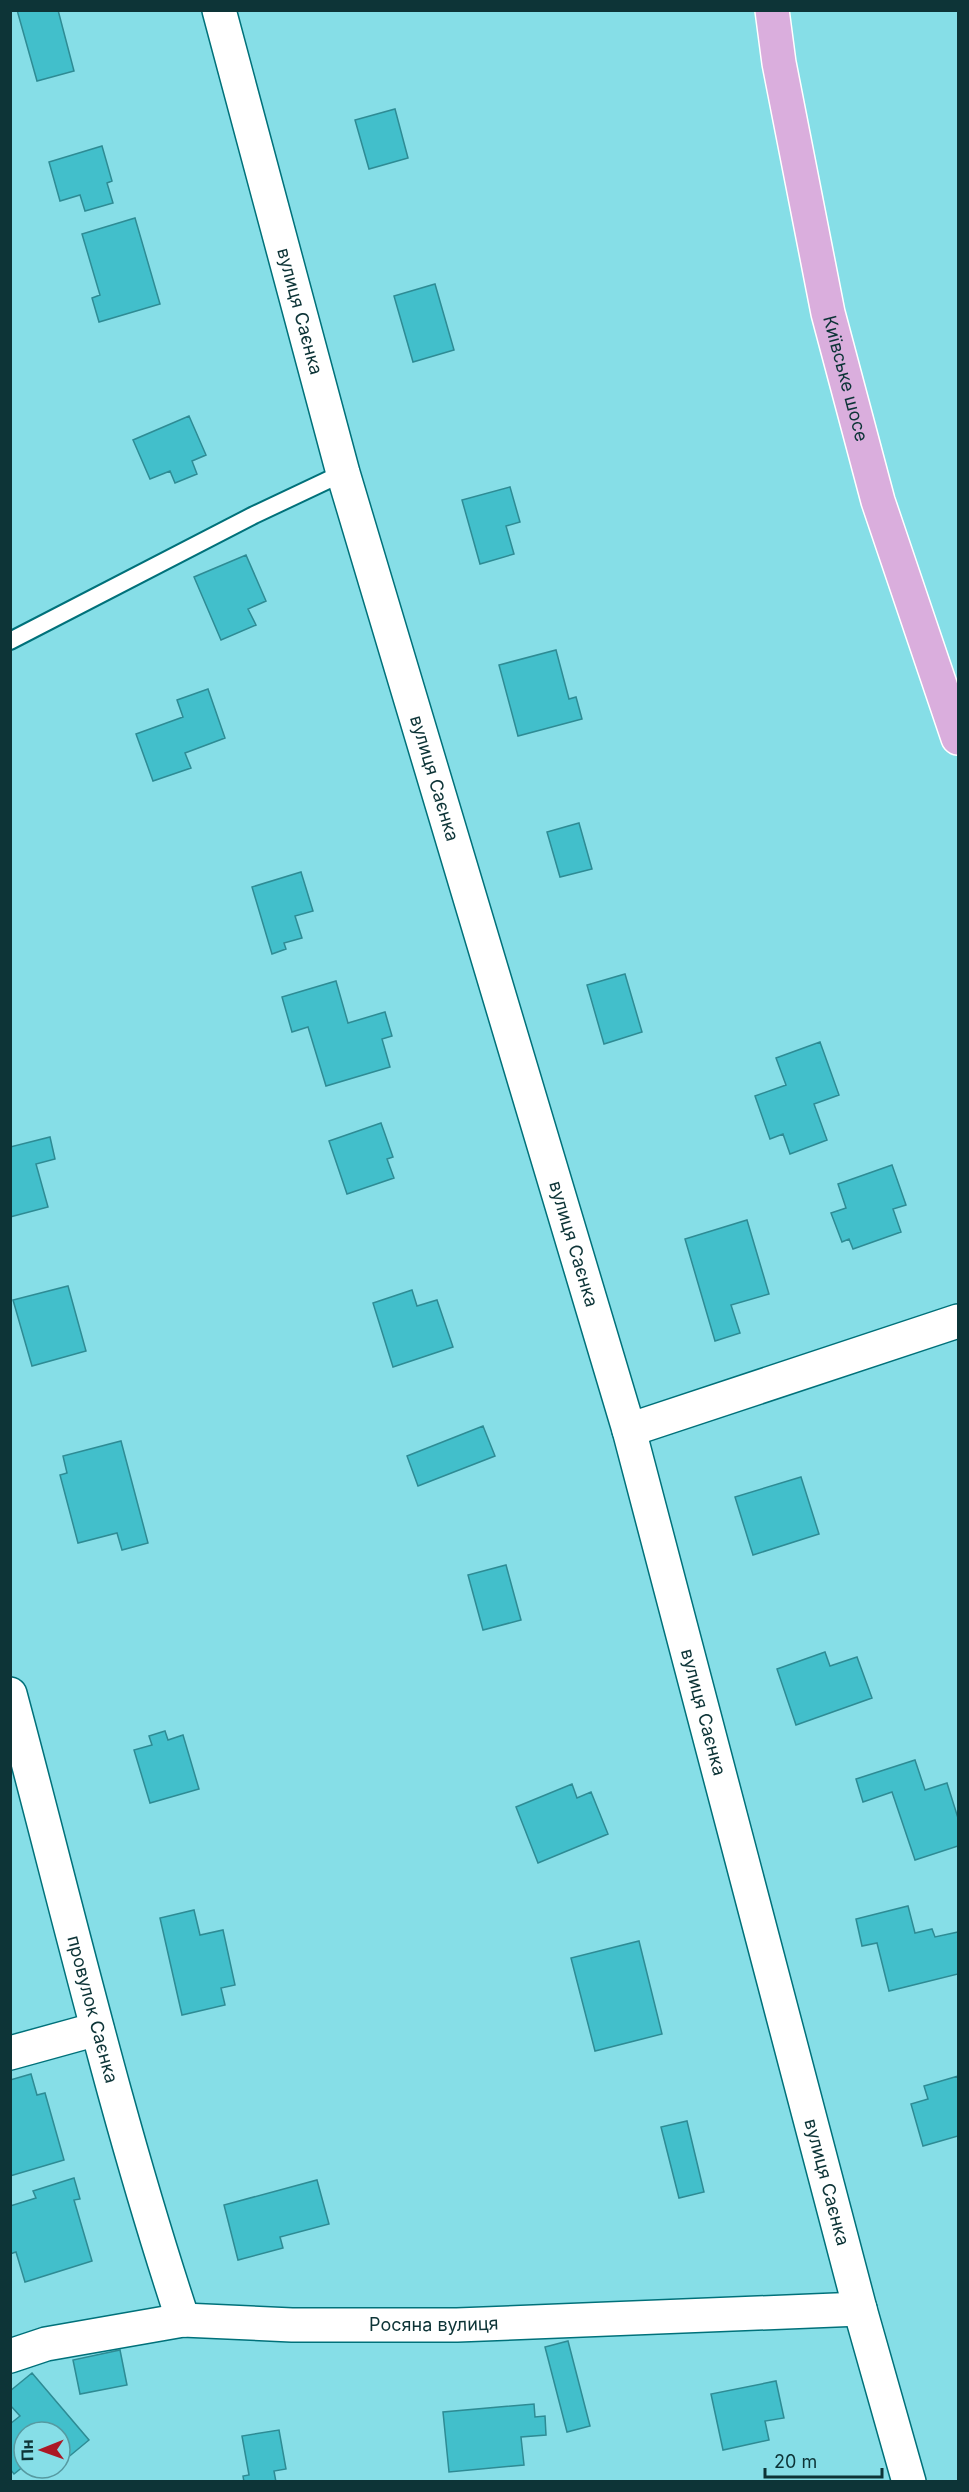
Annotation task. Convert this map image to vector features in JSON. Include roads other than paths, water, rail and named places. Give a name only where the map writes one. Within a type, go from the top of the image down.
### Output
[{"type":"main road","name":"Київське шосе","points":[[772,10],[778,63],[828,313],[878,501],[958,738]]},
{"type":"street","name":"вулиця Саєнка","points":[[219,10],[343,473],[629,1430],[860,2309],[909,2481]]},
{"type":"street","points":[[629,1430],[958,1321]]},
{"type":"street","name":"провулок Саєнка","points":[[10,1694],[97,2029],[183,2320]]},
{"type":"street","points":[[10,2053],[97,2029]]},
{"type":"street","name":"Росяна вулиця","points":[[10,2356],[46,2344],[183,2320],[292,2325],[457,2325],[860,2309]]},
{"type":"lane","points":[[10,640],[254,514],[343,473]]}]
